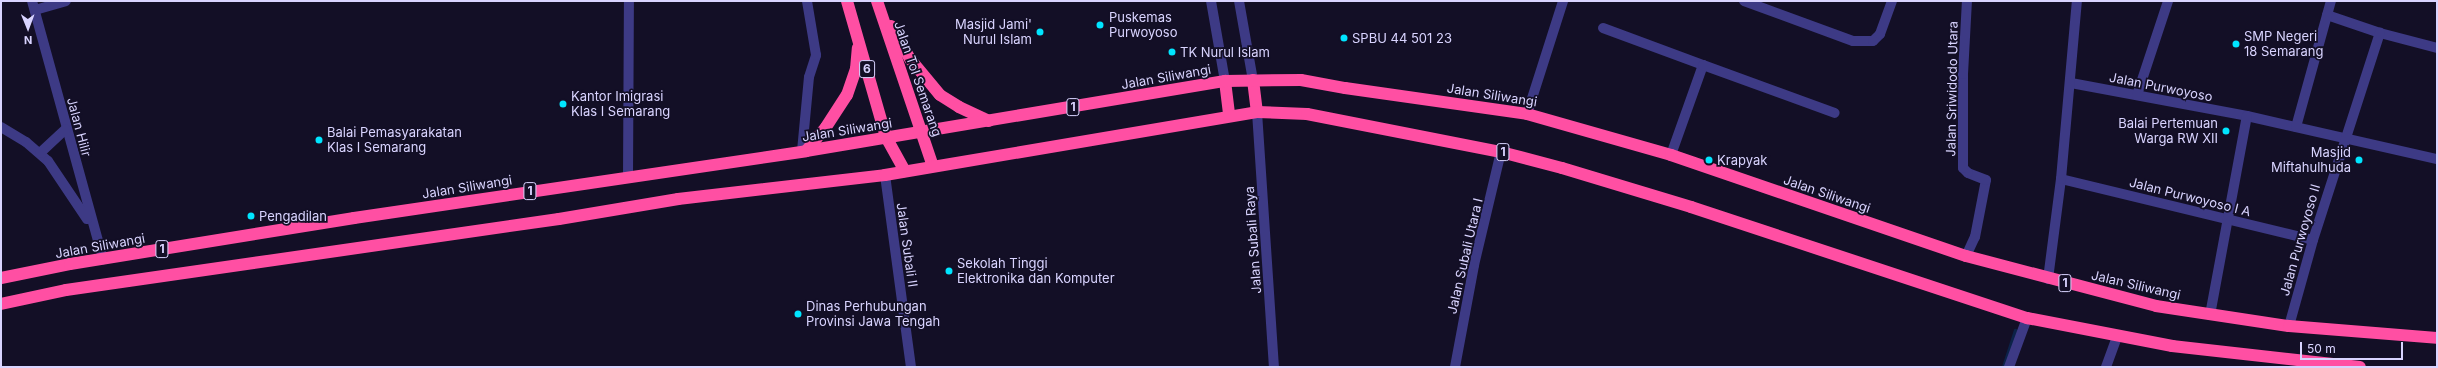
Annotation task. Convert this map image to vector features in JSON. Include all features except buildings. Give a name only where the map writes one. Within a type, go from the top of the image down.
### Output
[{"type":"highway","name":"6","points":[[847,1],[886,137],[906,171]]},
{"type":"highway","points":[[878,3],[911,60],[940,95],[959,107],[989,121]]},
{"type":"highway","name":"Jalan Tol Semarang","points":[[878,3],[933,166]]},
{"type":"highway","name":"6","points":[[804,151],[826,127],[847,95],[856,69],[858,39]]},
{"type":"highway","points":[[1253,80],[1257,112]]},
{"type":"highway","name":"Jalan Siliwangi","points":[[1,278],[103,259],[804,151],[1225,81],[1301,80],[1345,88],[1527,114],[1671,155],[1966,256],[2048,279],[2156,306],[2289,326],[2437,338]]},
{"type":"highway","points":[[1225,81],[1229,115]]},
{"type":"highway","name":"1","points":[[1,304],[66,290],[265,263],[678,199],[885,175],[1229,115],[1257,112],[1308,114],[1501,152],[1691,207],[2027,318],[2117,337],[2309,365],[2360,367]]},
{"type":"street","points":[[34,6],[66,1]]},
{"type":"street","points":[[628,177],[629,1]]},
{"type":"street","points":[[804,151],[810,77],[816,55],[807,1]]},
{"type":"street","points":[[1211,1],[1225,81]]},
{"type":"street","points":[[1239,1],[1253,80]]},
{"type":"street","points":[[1527,114],[1563,1]]},
{"type":"street","points":[[1744,1],[1853,41],[1874,41],[1880,34],[1892,1]]},
{"type":"street","name":"Jalan Sriwidodo Utara","points":[[1966,256],[1975,237],[1986,180],[1968,173],[1963,168],[1963,74],[1968,1]]},
{"type":"street","points":[[2048,279],[2061,179],[2071,83],[2077,1]]},
{"type":"street","points":[[2137,95],[2168,1]]},
{"type":"street","points":[[2296,127],[2331,1]]},
{"type":"street","name":"Jalan Hilir","points":[[34,6],[92,227],[103,259]]},
{"type":"street","points":[[2327,16],[2380,33],[2437,48]]},
{"type":"street","points":[[1603,28],[1835,113]]},
{"type":"street","name":"Jalan Purwoyoso II","points":[[2289,326],[2313,240],[2344,139],[2380,33]]},
{"type":"street","points":[[1671,155],[1704,65]]},
{"type":"street","name":"Jalan Purwoyoso","points":[[2071,83],[2247,116],[2344,139]]},
{"type":"street","name":"Jalan Subali Raya","points":[[1257,112],[1274,367]]},
{"type":"street","points":[[2210,315],[2229,220],[2247,116]]},
{"type":"street","points":[[1,127],[40,152],[69,190],[92,227]]},
{"type":"street","points":[[40,152],[66,129]]},
{"type":"street","points":[[2344,139],[2437,159]]},
{"type":"street","name":"Jalan Subali Utara I","points":[[1455,367],[1474,265],[1501,152]]},
{"type":"street","name":"Jalan Subali II","points":[[885,175],[911,367]]},
{"type":"street","name":"Jalan Purwoyoso I A","points":[[2061,179],[2313,240]]},
{"type":"street","points":[[2009,367],[2027,318]]},
{"type":"street","points":[[2106,367],[2117,337]]},
{"type":"waterway","points":[[2004,367],[2016,331]]},
{"type":"place","name":"Puskemas Purwoyoso","points":[[1100,25]]},
{"type":"place","name":"Masjid Jami' Nurul Islam","points":[[1040,32]]},
{"type":"place","name":"SPBU 44 501 23","points":[[1344,38]]},
{"type":"place","name":"SMP Negeri 18 Semarang","points":[[2236,44]]},
{"type":"place","name":"TK Nurul Islam","points":[[1172,52]]},
{"type":"place","name":"Kantor Imigrasi Klas I Semarang","points":[[563,104]]},
{"type":"place","name":"Balai Pertemuan Warga RW XII","points":[[2226,131]]},
{"type":"place","name":"Balai Pemasyarakatan Klas I Semarang","points":[[319,140]]},
{"type":"place","name":"Krapyak","points":[[1709,160]]},
{"type":"place","name":"Masjid Miftahulhuda","points":[[2359,160]]},
{"type":"place","name":"Pengadilan","points":[[251,216]]},
{"type":"place","name":"Sekolah Tinggi Elektronika dan Komputer","points":[[949,271]]},
{"type":"place","name":"Dinas Perhubungan Provinsi Jawa Tengah","points":[[798,314]]}]
